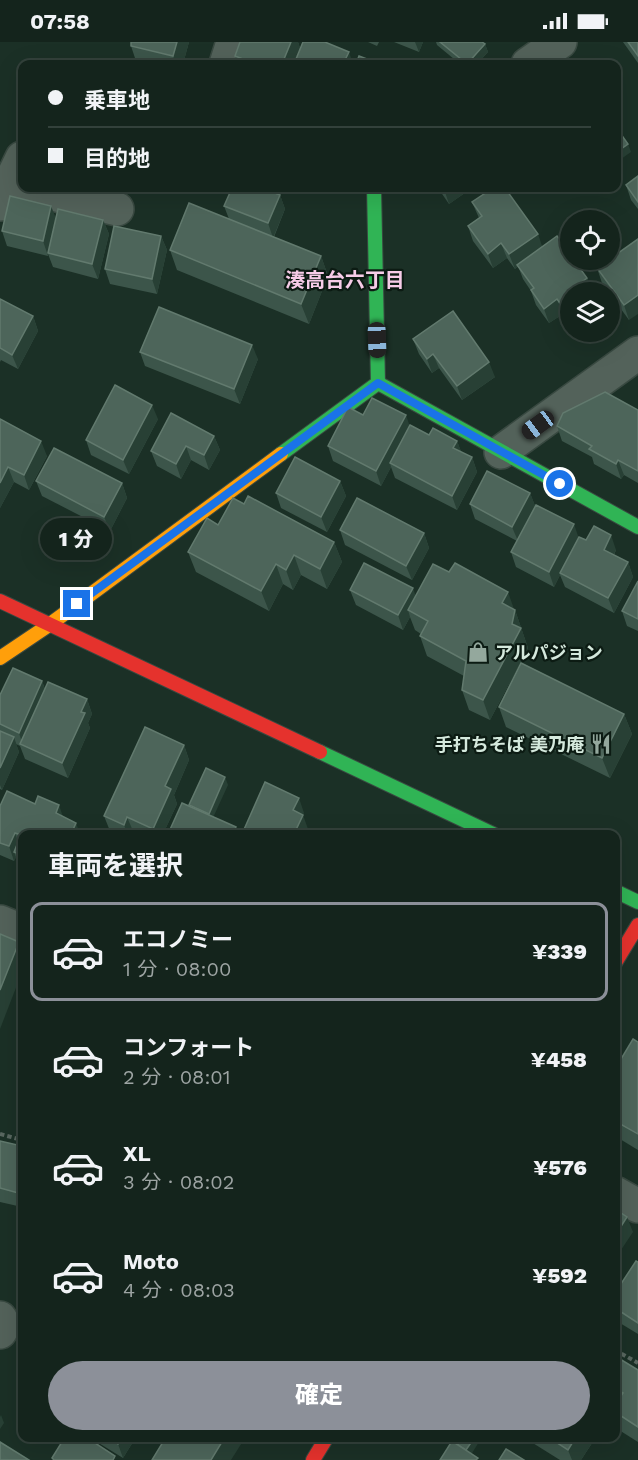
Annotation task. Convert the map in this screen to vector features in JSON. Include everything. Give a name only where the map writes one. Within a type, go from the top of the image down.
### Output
[{"type":"street","points":[[227,60],[233,42]]},
{"type":"street","points":[[534,60],[560,42]]},
{"type":"street","points":[[63,192],[117,209]]},
{"type":"street","points":[[374,192],[378,383]]},
{"type":"street","points":[[501,452],[624,380],[638,353]]},
{"type":"street","points":[[378,383],[638,527]]},
{"type":"street","points":[[0,658],[49,625],[378,383]]},
{"type":"street","points":[[0,601],[485,830]]},
{"type":"street","points":[[620,893],[638,902]]},
{"type":"street","points":[[0,922],[18,929]]},
{"type":"street","points":[[620,955],[638,925]]},
{"type":"street","points":[[620,1196],[638,1206]]},
{"type":"street","points":[[0,1318],[4,1325],[0,1332]]},
{"type":"street","points":[[313,1460],[324,1442]]},
{"type":"path","points":[[0,1134],[18,1139]]},
{"type":"path","points":[[620,1353],[638,1363]]},
{"type":"building","points":[[131,42],[177,42],[173,56],[131,46]]},
{"type":"building","points":[[240,42],[291,42],[284,60],[246,60],[235,56]]},
{"type":"building","points":[[303,42],[325,42],[349,52],[345,60],[296,60]]},
{"type":"building","points":[[440,42],[482,42],[485,44],[471,60],[462,60]]},
{"type":"building","points":[[628,42],[638,42],[638,56]]},
{"type":"building","points":[[359,56],[370,60],[358,60]]},
{"type":"building","points":[[621,134],[628,144],[621,149]]},
{"type":"building","points":[[638,176],[638,202],[626,185]]},
{"type":"building","points":[[230,192],[272,192],[280,195],[268,223],[224,206]]},
{"type":"building","points":[[487,192],[508,192],[538,234],[509,254],[501,243],[488,254],[468,226],[482,216],[472,202]]},
{"type":"building","points":[[10,196],[51,206],[43,241],[2,231]]},
{"type":"building","points":[[189,203],[321,256],[301,304],[170,250]]},
{"type":"building","points":[[58,209],[103,220],[92,264],[48,253]]},
{"type":"building","points":[[114,226],[161,236],[152,279],[105,269]]},
{"type":"building","points":[[557,236],[560,240],[560,270],[581,270],[587,278],[582,282],[560,282],[560,303],[557,299],[544,309],[531,290],[534,288],[517,265]]},
{"type":"building","points":[[638,239],[638,295],[624,305],[620,300],[620,282],[607,282],[598,270],[620,270],[620,252]]},
{"type":"building","points":[[0,299],[33,316],[12,355],[0,348]]},
{"type":"building","points":[[159,307],[252,345],[234,389],[140,352]]},
{"type":"building","points":[[453,311],[489,362],[457,386],[433,354],[427,359],[413,339]]},
{"type":"building","points":[[115,385],[152,405],[123,460],[86,440]]},
{"type":"building","points":[[605,392],[638,410],[638,471],[618,460],[616,464],[589,449],[592,446],[557,426],[563,413]]},
{"type":"building","points":[[372,398],[406,415],[376,471],[328,446],[348,407],[363,415]]},
{"type":"building","points":[[171,413],[214,436],[204,455],[186,446],[176,464],[151,451]]},
{"type":"building","points":[[0,419],[41,441],[24,475],[8,467],[0,483]]},
{"type":"building","points":[[410,425],[429,435],[433,428],[457,441],[453,448],[472,457],[452,496],[390,463]]},
{"type":"building","points":[[54,448],[122,483],[104,517],[36,481]]},
{"type":"building","points":[[295,457],[340,481],[321,517],[276,493]]},
{"type":"building","points":[[487,471],[530,493],[512,527],[470,504]]},
{"type":"building","points":[[248,496],[334,542],[320,569],[294,555],[286,570],[276,564],[261,591],[188,552],[207,518],[218,525],[233,498],[244,504]]},
{"type":"building","points":[[357,498],[424,533],[406,566],[340,530]]},
{"type":"building","points":[[536,505],[574,524],[549,572],[511,552]]},
{"type":"building","points":[[594,526],[611,535],[604,550],[628,562],[608,598],[560,573],[579,537],[586,540]]},
{"type":"building","points":[[364,563],[413,588],[398,615],[350,590]]},
{"type":"building","name":"アルパジョン","points":[[455,563],[508,592],[502,603],[515,610],[512,624],[521,628],[483,700],[462,690],[466,661],[420,636],[428,621],[408,610],[433,564],[449,572]]},
{"type":"building","points":[[638,581],[638,619],[622,611]]},
{"type":"building","points":[[521,663],[624,714],[602,758],[499,707]]},
{"type":"building","points":[[13,668],[42,681],[19,733],[0,724],[0,695]]},
{"type":"building","points":[[48,682],[87,699],[81,712],[85,713],[62,763],[20,744]]},
{"type":"building","points":[[145,727],[184,745],[165,786],[171,789],[153,829],[127,817],[124,825],[104,816]]},
{"type":"building","points":[[0,731],[14,737],[0,768]]},
{"type":"building","points":[[206,768],[225,777],[209,814],[189,805]]},
{"type":"building","points":[[265,782],[299,798],[293,810],[303,815],[296,830],[244,830]]},
{"type":"building","points":[[7,791],[35,804],[38,796],[59,805],[56,813],[76,823],[73,830],[18,830],[18,834],[15,833],[9,846],[0,843],[0,806]]},
{"type":"building","points":[[182,803],[236,827],[235,830],[170,830]]},
{"type":"building","points":[[0,934],[18,942],[18,945],[0,990]]},
{"type":"building","points":[[633,1039],[638,1042],[638,1134],[620,1124],[620,1061]]},
{"type":"building","points":[[0,1141],[18,1145],[18,1193],[0,1188]]},
{"type":"building","points":[[620,1212],[627,1217],[620,1228]]},
{"type":"building","points":[[636,1261],[638,1262],[638,1323],[620,1311],[620,1285]]},
{"type":"building","points":[[620,1359],[638,1370],[638,1427],[620,1415],[620,1398],[623,1393],[620,1391]]},
{"type":"building","points":[[0,1442],[29,1460],[0,1460]]},
{"type":"building","points":[[62,1442],[94,1442],[115,1456],[113,1460],[54,1460],[52,1458]]},
{"type":"building","points":[[163,1442],[222,1442],[211,1460],[152,1460]]},
{"type":"building","points":[[451,1442],[478,1458],[476,1460],[440,1460]]},
{"type":"building","points":[[454,1442],[472,1442],[466,1450]]},
{"type":"building","points":[[556,1442],[573,1442],[568,1450]]},
{"type":"building","points":[[506,1449],[524,1460],[499,1460]]},
{"type":"traffic: fast","points":[[281,454],[378,383],[374,192]]},
{"type":"traffic: fast","points":[[378,383],[638,527]]},
{"type":"traffic: fast","points":[[320,752],[485,830]]},
{"type":"traffic: fast","points":[[620,893],[638,902]]},
{"type":"traffic: slow","points":[[0,658],[49,625],[281,454]]},
{"type":"traffic: jam","points":[[0,601],[320,752]]},
{"type":"traffic: jam","points":[[620,955],[638,925]]},
{"type":"traffic: jam","points":[[313,1460],[324,1442]]},
{"type":"place","name":"アルパジョン","points":[[478,652]]},
{"type":"place","name":"手打ちそば 美乃庵","points":[[601,744]]},
{"type":"district","name":"湊高台六丁目","points":[[345,280]]},
{"type":"route","points":[[77,604],[378,383],[560,484]]}]
